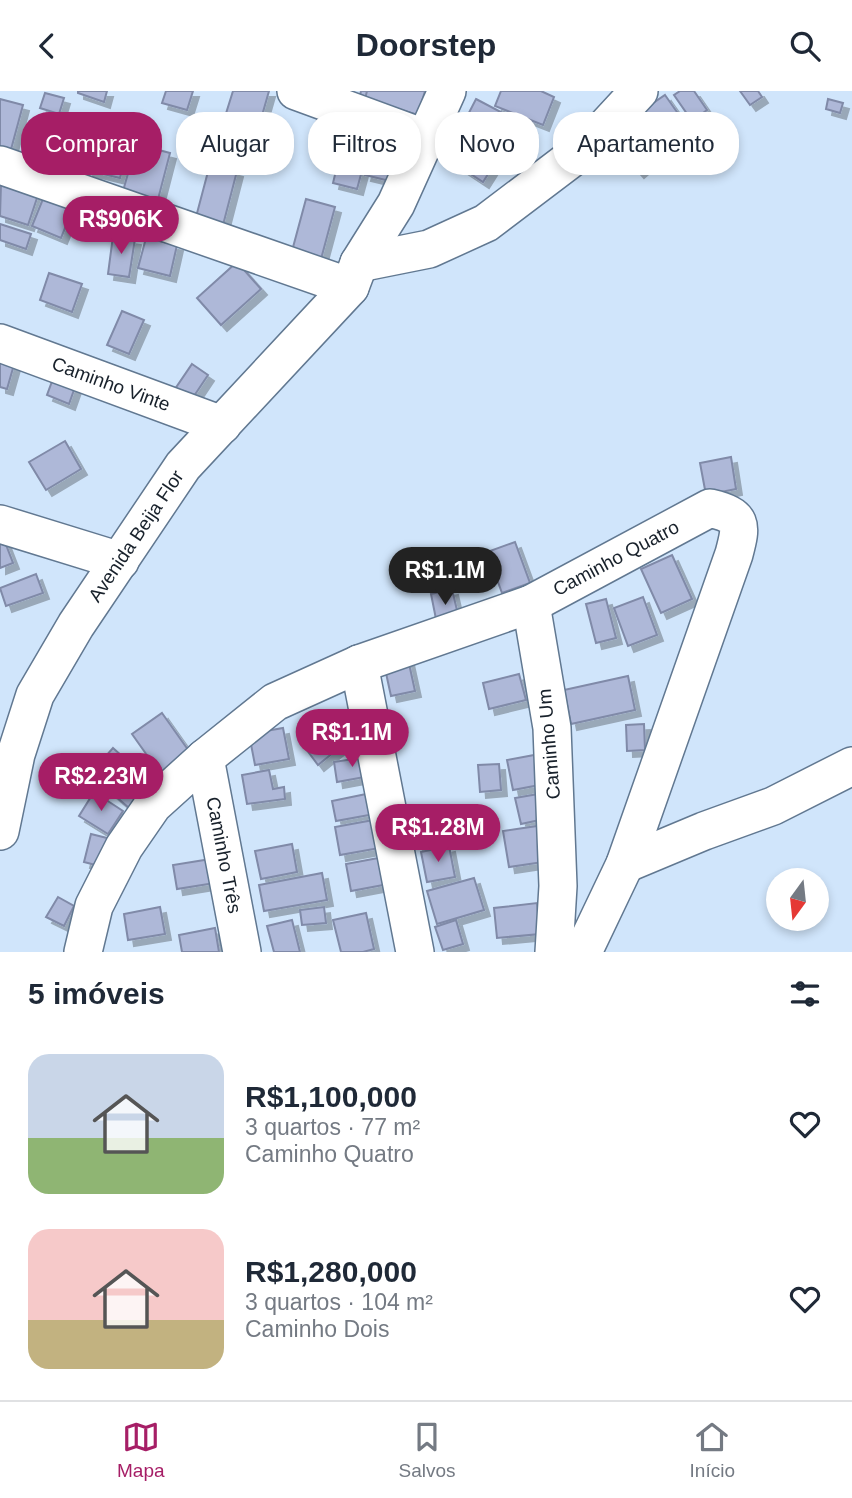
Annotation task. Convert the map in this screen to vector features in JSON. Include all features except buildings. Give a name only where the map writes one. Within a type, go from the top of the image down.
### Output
[{"type":"street","points":[[296,91],[426,139]]},
{"type":"street","name":"Avenida Beija Flor","points":[[0,831],[16,754],[36,695],[76,625],[183,466],[354,275],[396,204],[447,91]]},
{"type":"street","points":[[0,165],[354,275],[429,249],[486,223],[589,145],[639,91]]},
{"type":"street","name":"Caminho Vinte","points":[[0,343],[222,425]]},
{"type":"street","name":"Caminho Quatro","points":[[83,952],[94,906],[124,847],[153,805],[205,758],[275,702],[359,664],[530,604],[710,509],[727,512],[737,521],[740,533],[625,864]]},
{"type":"street","points":[[0,524],[120,561]]},
{"type":"street","name":"Caminho Um","points":[[530,604],[552,727],[558,886],[554,952]]},
{"type":"street","points":[[359,664],[415,952]]},
{"type":"street","name":"Caminho Três","points":[[205,758],[242,952]]},
{"type":"street","points":[[583,952],[625,864],[704,831],[773,807],[852,766]]}]
